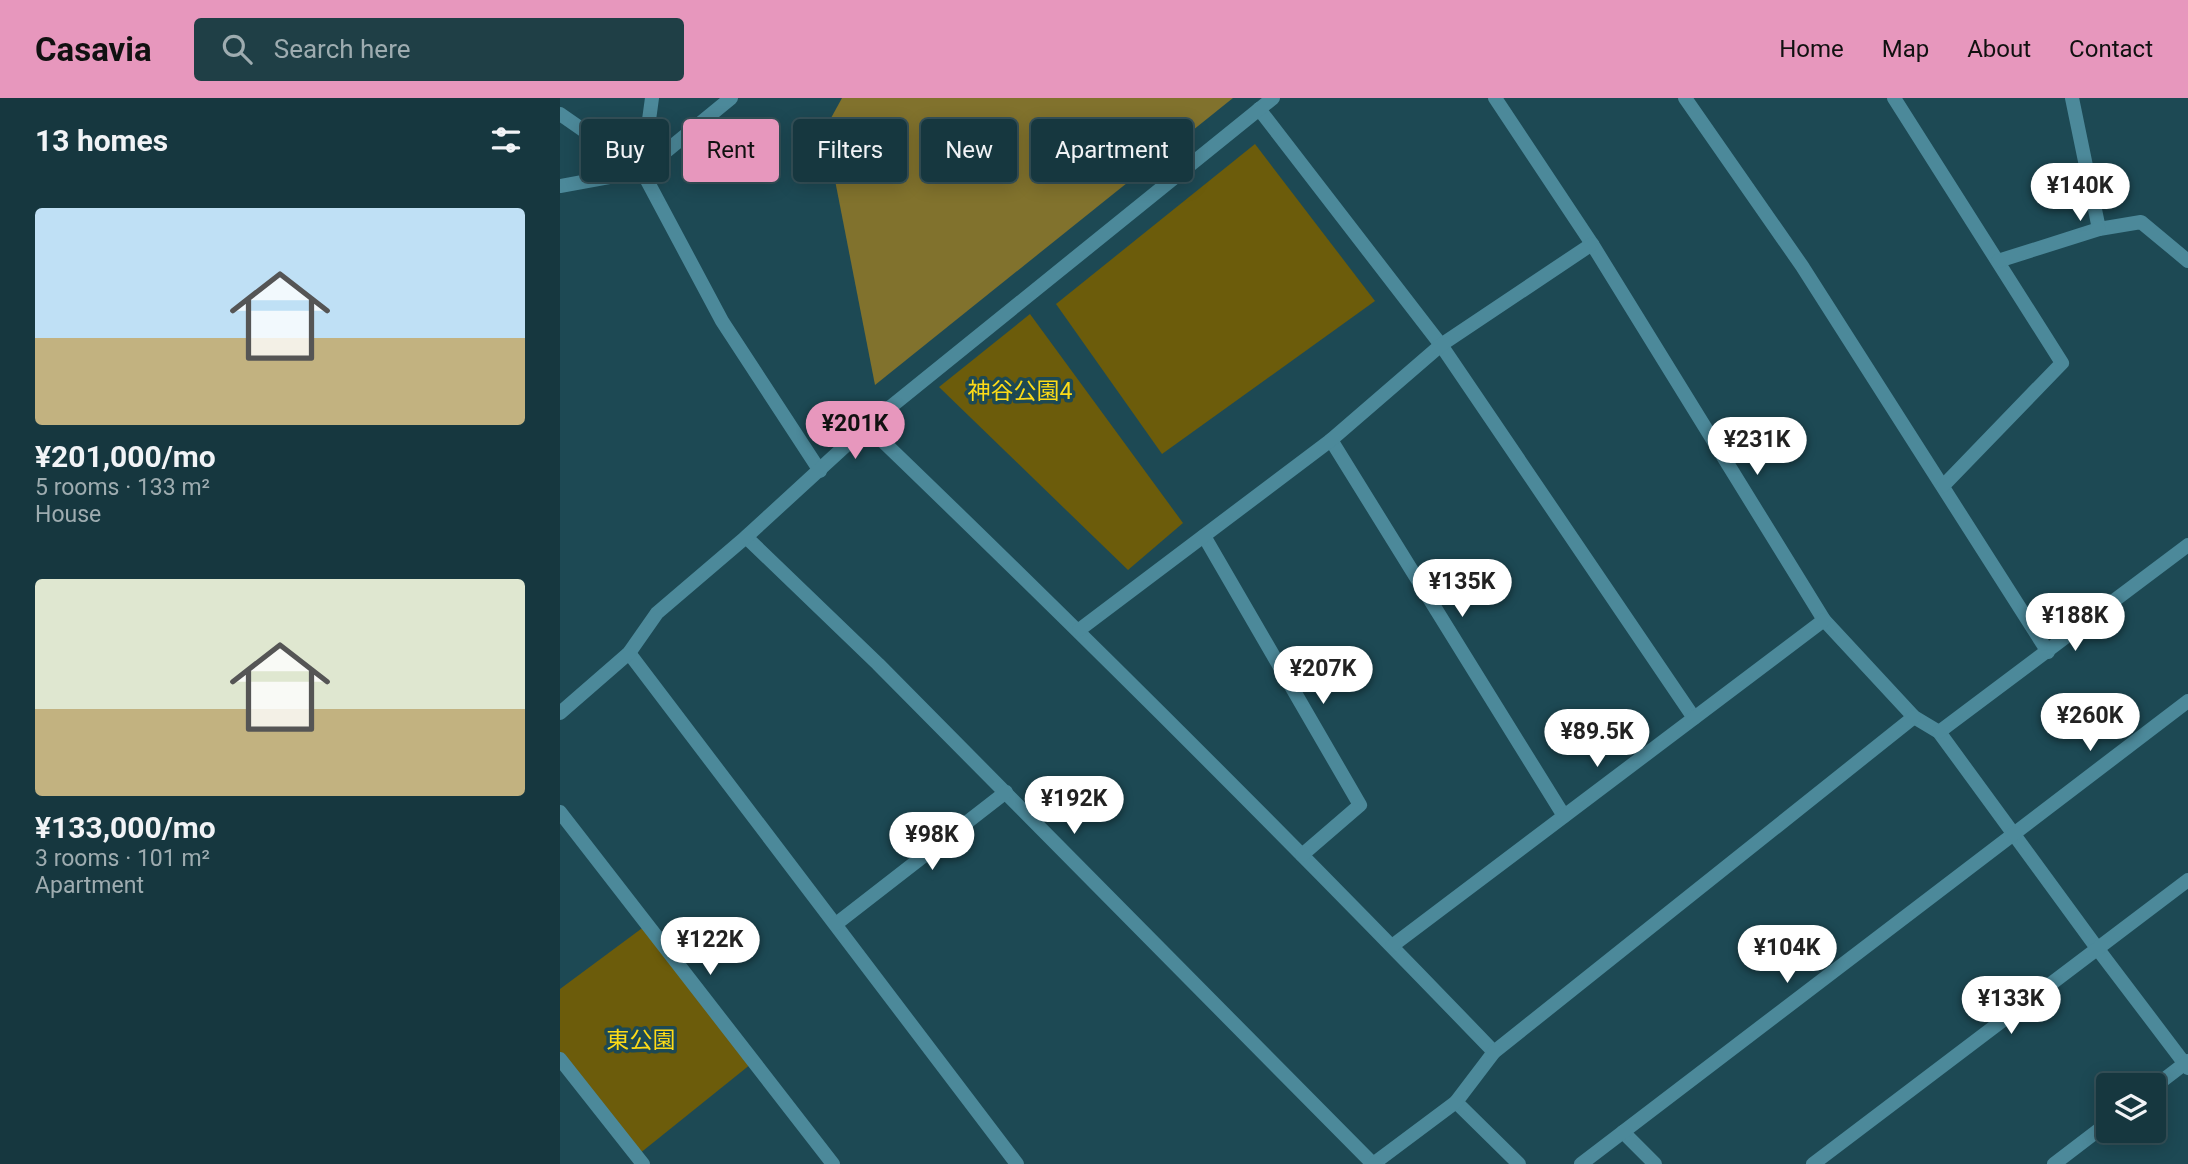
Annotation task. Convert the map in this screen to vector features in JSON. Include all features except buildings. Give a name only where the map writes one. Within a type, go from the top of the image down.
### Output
[{"type":"street","points":[[649,119],[652,98]]},
{"type":"street","points":[[669,149],[731,98]]},
{"type":"street","points":[[560,712],[629,653],[656,613],[746,537],[867,426],[1273,98]]},
{"type":"street","points":[[1495,98],[1592,244],[1824,620],[1914,717],[1939,732],[2097,948],[2187,1064],[2166,1079]]},
{"type":"street","points":[[1685,98],[1802,266],[2048,652]]},
{"type":"street","points":[[1894,98],[2063,363],[1942,486]]},
{"type":"street","points":[[2072,98],[2099,229]]},
{"type":"street","points":[[1259,109],[1441,345],[1694,718]]},
{"type":"street","points":[[560,114],[581,129]]},
{"type":"street","points":[[560,186],[582,182]]},
{"type":"street","points":[[648,182],[722,321],[820,471]]},
{"type":"street","points":[[1998,261],[2099,229],[2141,222],[2188,261]]},
{"type":"street","points":[[1079,630],[1331,440],[1441,345],[1592,244]]},
{"type":"street","points":[[867,426],[1079,630],[1392,946],[1493,1052]]},
{"type":"street","points":[[1331,440],[1564,816]]},
{"type":"street","points":[[1204,536],[1360,805],[1302,855]]},
{"type":"street","points":[[746,537],[878,664],[1373,1164],[1456,1102],[1493,1052],[1914,717]]},
{"type":"street","points":[[1939,732],[2188,545]]},
{"type":"street","points":[[1392,946],[1824,620]]},
{"type":"street","points":[[629,653],[1017,1164]]},
{"type":"street","points":[[1581,1164],[2188,701]]},
{"type":"street","points":[[836,924],[1006,792]]},
{"type":"street","points":[[560,812],[833,1164]]},
{"type":"street","points":[[1813,1164],[2188,880]]},
{"type":"street","points":[[560,1059],[643,1164]]},
{"type":"street","points":[[1456,1102],[1519,1164]]},
{"type":"street","points":[[1623,1132],[1655,1164]]},
{"type":"street","points":[[2054,1164],[2096,1132]]},
{"type":"green space","points":[[1255,144],[1375,301],[1162,454],[1056,304]]},
{"type":"green space","name":"神谷公園4","points":[[1030,314],[1183,523],[1128,570],[939,387]]},
{"type":"green space","name":"東公園","points":[[645,926],[751,1064],[639,1154],[560,1055],[560,989]]},
{"type":"shaded area","points":[[842,98],[1233,98],[1193,130],[1193,119],[1031,119],[1031,182],[1128,182],[875,385],[835,182],[907,182],[907,119],[830,119]]}]
